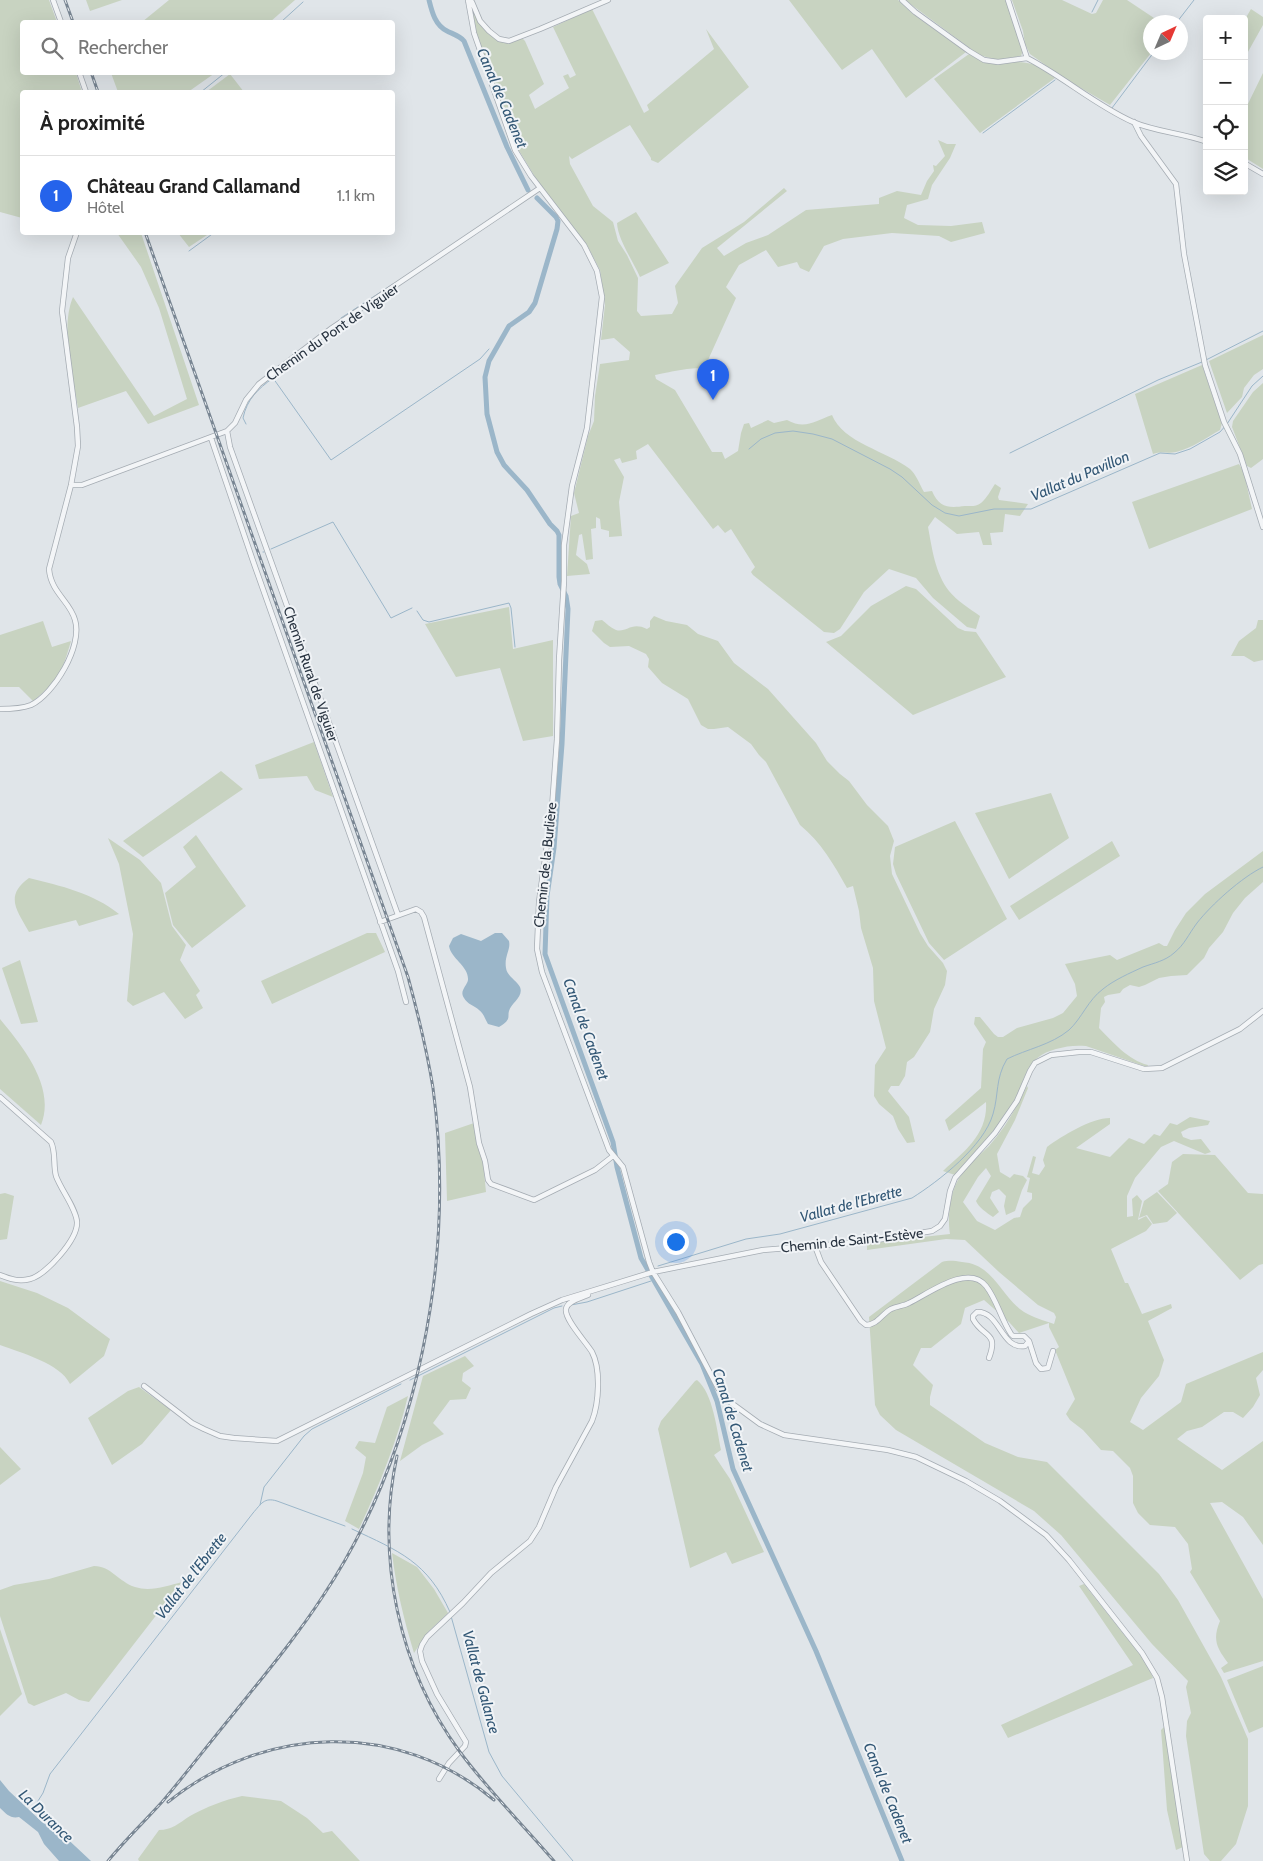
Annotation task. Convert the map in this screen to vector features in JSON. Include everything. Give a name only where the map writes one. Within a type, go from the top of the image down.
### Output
[{"type":"street","points":[[54,0],[60,20]]},
{"type":"street","points":[[468,1],[472,2],[480,21],[489,31],[500,39],[509,41],[540,30],[608,0]]},
{"type":"street","points":[[902,0],[915,12],[979,57],[991,62],[1016,61],[1027,58]]},
{"type":"street","points":[[1008,0],[1027,58],[1092,100],[1134,122],[1155,130],[1189,136],[1203,141]]},
{"type":"street","name":"Chemin de la Burlière","points":[[468,1],[474,34],[515,150],[540,188],[570,225],[588,252],[597,271],[602,297],[587,428],[569,499],[564,545],[557,738],[552,808],[539,902],[537,949],[542,972],[609,1150],[623,1167],[652,1273],[678,1312],[718,1388],[730,1402],[752,1419],[772,1430],[794,1438],[888,1450],[916,1457],[989,1493],[1056,1545],[1136,1645],[1157,1678],[1187,1860]]},
{"type":"street","points":[[80,75],[85,90]]},
{"type":"street","points":[[1134,122],[1141,136],[1176,184],[1184,254],[1205,365],[1224,422],[1240,454],[1263,527]]},
{"type":"street","points":[[1248,165],[1263,174]]},
{"type":"street","name":"Chemin du Pont de Viguier","points":[[227,431],[235,423],[246,400],[259,384],[332,328],[540,188]]},
{"type":"street","points":[[0,709],[18,708],[32,704],[50,690],[60,677],[67,663],[76,634],[75,620],[51,582],[49,569],[76,460],[77,427],[62,312],[68,258],[76,235]]},
{"type":"street","points":[[71,485],[82,485],[227,431]]},
{"type":"street","name":"Chemin Rural de Viguier","points":[[227,431],[230,447],[398,915]]},
{"type":"street","points":[[211,438],[399,976],[406,1002]]},
{"type":"street","points":[[380,922],[416,909],[424,917],[470,1087],[479,1143],[485,1161],[488,1180],[491,1184],[534,1200],[595,1170],[614,1157]]},
{"type":"street","name":"Chemin de Saint-Estève","points":[[598,1290],[652,1273],[763,1250],[864,1242],[932,1232],[943,1223],[955,1178],[996,1133],[1017,1101],[1032,1066],[1040,1060],[1065,1052],[1091,1052],[1138,1068],[1149,1070],[1162,1068],[1240,1029],[1263,1011]]},
{"type":"street","points":[[0,1097],[52,1143],[55,1173],[76,1215],[77,1223],[72,1238],[43,1273],[29,1280],[20,1281],[0,1275]]},
{"type":"street","points":[[864,1242],[864,1248]]},
{"type":"street","points":[[815,1246],[826,1269],[861,1321],[866,1325],[873,1324],[889,1311],[912,1301],[942,1284],[973,1278],[985,1285],[1011,1334],[1013,1336],[1024,1336],[1029,1341],[1036,1363],[1041,1369],[1048,1368],[1053,1351]]},
{"type":"street","points":[[144,1386],[192,1423],[220,1436],[277,1441],[530,1314],[558,1301],[598,1290]]},
{"type":"street","points":[[439,1779],[466,1744],[464,1737],[437,1694],[422,1662],[420,1651],[427,1637],[444,1619],[491,1573],[530,1541],[592,1421],[597,1394],[594,1358],[588,1346],[568,1318],[566,1311],[570,1302],[598,1290]]},
{"type":"street","points":[[989,1358],[993,1347],[992,1342],[973,1319],[977,1312],[984,1313],[990,1317],[1015,1346],[1025,1346],[1029,1341]]},
{"type":"street","points":[[1187,1860],[1193,1861]]},
{"type":"green space","points":[[0,0],[49,0],[56,20],[20,20],[20,75],[77,75],[81,90],[20,90],[20,217],[0,212]]},
{"type":"green space","points":[[86,0],[122,0],[90,11]]},
{"type":"green space","points":[[169,0],[295,0],[272,20],[144,20]]},
{"type":"green space","points":[[789,0],[898,0],[913,14],[966,52],[906,98],[872,49],[842,70]]},
{"type":"green space","points":[[905,0],[1006,0],[1023,50],[1021,56],[997,60],[979,55]]},
{"type":"green space","points":[[1012,0],[1062,0],[1092,14],[1096,13],[1103,0],[1127,0],[1150,15],[1143,15],[1143,60],[1145,60],[1110,105],[1062,77],[1030,54],[1025,44],[1023,31]]},
{"type":"green space","points":[[472,6],[486,29],[497,39],[504,42],[522,38],[525,41],[544,84],[529,95],[535,109],[569,88],[563,76],[568,74],[570,78],[576,75],[553,27],[592,9],[644,113],[649,110],[647,105],[714,49],[706,29],[749,87],[658,163],[651,160],[630,125],[572,159],[569,156],[570,164],[593,206],[613,222],[618,241],[638,278],[637,311],[641,316],[672,314],[678,303],[675,286],[702,248],[744,222],[784,188],[787,191],[717,248],[724,256],[746,243],[768,235],[806,210],[879,204],[879,198],[897,191],[921,195],[934,171],[933,165],[936,166],[945,156],[938,140],[947,144],[956,144],[950,158],[932,185],[928,199],[907,205],[904,218],[918,225],[951,226],[982,222],[985,233],[951,242],[939,236],[892,233],[843,239],[824,246],[809,272],[800,268],[797,262],[778,267],[766,250],[739,265],[726,287],[736,298],[704,369],[687,369],[655,375],[656,379],[675,390],[712,452],[722,452],[725,459],[738,451],[744,424],[749,423],[751,428],[768,420],[774,423],[787,420],[793,423],[805,424],[832,415],[838,425],[855,440],[910,469],[924,492],[932,491],[938,501],[945,506],[977,505],[985,499],[995,484],[1001,488],[999,500],[1028,504],[1020,516],[1005,514],[1003,532],[990,533],[992,545],[983,545],[979,532],[957,534],[935,517],[928,527],[940,576],[952,595],[980,616],[976,629],[967,627],[933,598],[916,578],[889,569],[864,592],[840,629],[834,633],[824,632],[753,575],[751,572],[755,567],[731,529],[725,533],[718,525],[713,529],[648,444],[636,451],[637,459],[622,463],[620,458],[614,460],[624,477],[619,502],[622,536],[609,537],[609,531],[601,529],[600,519],[596,517],[596,528],[591,529],[593,559],[586,560],[582,534],[579,535],[576,555],[587,564],[590,574],[567,576],[571,516],[579,513],[574,493],[588,436],[594,421],[595,396],[600,364],[629,360],[630,352],[614,338],[601,340],[605,305],[600,270],[587,245],[540,185],[518,149],[483,57],[476,34]]},
{"type":"green space","points":[[1251,9],[1263,17],[1263,25],[1248,52],[1248,15]]},
{"type":"green space","points":[[969,54],[992,63],[1018,62],[1035,65],[1055,78],[980,133],[934,79]]},
{"type":"green space","points":[[1263,73],[1263,169],[1248,160],[1248,104]]},
{"type":"green space","points":[[112,75],[212,75],[191,90],[117,90]]},
{"type":"green space","points":[[231,75],[242,90],[209,90]]},
{"type":"green space","points":[[636,212],[669,263],[640,277],[623,243],[617,223]]},
{"type":"green space","points":[[118,235],[142,235],[199,405],[148,424],[126,391],[78,408],[68,337],[69,309],[73,297],[154,416],[187,399],[159,308],[141,267]]},
{"type":"green space","points":[[180,235],[207,235],[189,247]]},
{"type":"green space","points":[[1263,335],[1263,369],[1254,375],[1244,388],[1242,397],[1227,413],[1209,361]]},
{"type":"green space","points":[[1202,365],[1222,423],[1220,430],[1182,450],[1173,453],[1153,454],[1135,394]]},
{"type":"green space","points":[[1263,383],[1263,459],[1251,468],[1247,466],[1232,427],[1233,421],[1253,392]]},
{"type":"green space","points":[[1239,464],[1244,473],[1252,509],[1149,549],[1132,502]]},
{"type":"green space","points":[[906,586],[916,589],[958,628],[976,632],[1006,677],[913,715],[826,642],[841,636],[871,606]]},
{"type":"green space","points":[[509,607],[513,649],[553,640],[553,736],[523,741],[500,668],[456,677],[425,624]]},
{"type":"green space","points":[[654,616],[666,621],[687,625],[698,634],[718,641],[734,663],[768,689],[816,743],[827,761],[849,781],[867,805],[888,826],[894,841],[890,856],[892,874],[920,933],[947,971],[945,985],[934,1009],[930,1032],[914,1057],[907,1062],[905,1076],[899,1086],[891,1086],[888,1091],[909,1117],[915,1142],[907,1143],[898,1129],[893,1116],[879,1104],[874,1096],[875,1065],[886,1048],[874,1001],[873,968],[861,928],[853,886],[847,888],[821,846],[800,825],[766,762],[751,744],[728,727],[708,729],[701,725],[688,699],[662,683],[648,667],[649,659],[646,654],[629,646],[610,647],[592,631],[595,621],[602,620],[616,630],[637,626],[647,629],[650,627],[650,621]]},
{"type":"green space","points":[[1258,620],[1263,620],[1263,660],[1254,662],[1244,656],[1231,656],[1239,641],[1256,628]]},
{"type":"green space","points":[[43,621],[52,647],[71,641],[65,661],[58,675],[49,687],[33,701],[19,687],[0,687],[0,635]]},
{"type":"green space","points":[[314,742],[333,797],[315,790],[307,776],[259,779],[255,765]]},
{"type":"green space","points":[[221,771],[243,789],[143,857],[123,841]]},
{"type":"green space","points":[[1051,793],[1069,838],[1009,879],[975,813]]},
{"type":"green space","points":[[955,821],[1007,919],[944,960],[929,943],[893,864],[895,847]]},
{"type":"green space","points":[[196,835],[246,906],[192,948],[173,925],[165,893],[196,867],[183,847]]},
{"type":"green space","points":[[108,838],[140,860],[161,883],[172,926],[186,945],[180,960],[200,991],[196,995],[203,1008],[185,1019],[164,992],[133,1006],[127,1001],[133,934],[119,864]]},
{"type":"green space","points":[[1112,841],[1120,856],[1019,920],[1010,906]]},
{"type":"green space","points":[[1263,851],[1263,882],[1245,898],[1233,913],[1223,932],[1209,948],[1204,958],[1187,975],[1159,978],[1139,987],[1130,985],[1120,993],[1104,997],[1105,1002],[1101,1008],[1099,1028],[1121,1050],[1141,1063],[1148,1065],[1147,1067],[1086,1046],[1064,1047],[1044,1054],[1035,1060],[1029,1068],[1013,1107],[994,1132],[955,1175],[943,1171],[974,1141],[986,1113],[986,1102],[949,1131],[945,1120],[981,1088],[983,1049],[986,1042],[974,1024],[975,1017],[980,1017],[998,1037],[1003,1037],[1017,1028],[1053,1018],[1063,1013],[1077,996],[1075,984],[1065,964],[1110,955],[1117,960],[1159,943],[1167,946],[1186,913],[1205,894]]},
{"type":"green space","points":[[29,878],[88,895],[119,914],[79,926],[76,920],[29,932],[17,910],[15,897],[21,885]]},
{"type":"green space","points":[[367,933],[376,933],[385,952],[272,1004],[261,981]]},
{"type":"green space","points":[[20,960],[38,1022],[21,1024],[2,968]]},
{"type":"green space","points":[[0,1019],[27,1055],[41,1082],[44,1096],[44,1111],[41,1125],[0,1089]]},
{"type":"green space","points":[[1027,1086],[1028,1088],[1015,1120],[997,1154],[1000,1172],[1010,1178],[1014,1174],[1023,1176],[1027,1180],[1015,1211],[1006,1215],[1004,1206],[1006,1196],[999,1189],[992,1192],[990,1198],[999,1212],[993,1217],[977,1203],[976,1201],[991,1176],[986,1168],[978,1177],[963,1202],[977,1221],[995,1230],[1014,1218],[1020,1217],[1023,1208],[1032,1199],[1032,1193],[1027,1192],[1030,1178],[1027,1177],[1033,1156],[1036,1157],[1032,1173],[1039,1175],[1045,1166],[1043,1160],[1047,1147],[1077,1128],[1094,1121],[1110,1118],[1110,1124],[1076,1148],[1110,1157],[1129,1138],[1144,1144],[1154,1134],[1160,1136],[1170,1123],[1177,1125],[1190,1117],[1210,1121],[1208,1125],[1189,1128],[1181,1132],[1183,1137],[1191,1140],[1201,1139],[1211,1152],[1205,1154],[1174,1141],[1161,1147],[1135,1178],[1127,1196],[1127,1217],[1133,1216],[1132,1199],[1137,1195],[1142,1201],[1138,1220],[1146,1216],[1152,1224],[1146,1231],[1111,1249],[1125,1283],[1128,1283],[1142,1314],[1171,1304],[1172,1308],[1148,1321],[1164,1360],[1159,1376],[1141,1398],[1130,1422],[1143,1430],[1181,1402],[1186,1384],[1263,1352],[1263,1370],[1256,1378],[1260,1395],[1253,1407],[1243,1418],[1233,1412],[1224,1412],[1202,1427],[1187,1431],[1177,1439],[1222,1470],[1263,1441],[1263,1545],[1243,1517],[1222,1502],[1210,1503],[1263,1599],[1263,1661],[1224,1673],[1221,1668],[1228,1663],[1221,1653],[1216,1639],[1220,1621],[1190,1572],[1192,1569],[1188,1544],[1175,1527],[1150,1525],[1138,1513],[1133,1503],[1133,1476],[1130,1468],[1113,1451],[1101,1450],[1066,1414],[1075,1399],[1055,1350],[1059,1347],[1049,1327],[1049,1323],[1019,1333],[984,1300],[965,1308],[961,1324],[931,1348],[921,1348],[913,1365],[933,1385],[930,1405],[985,1443],[1018,1457],[1047,1462],[1159,1574],[1178,1600],[1221,1677],[1248,1739],[1248,1806],[1236,1844],[1221,1861],[1210,1861],[1204,1854],[1186,1736],[1187,1721],[1191,1713],[1186,1687],[1188,1681],[1152,1644],[1061,1535],[1034,1511],[896,1430],[880,1415],[875,1405],[869,1317],[942,1262],[950,1261],[973,1264],[990,1275],[1016,1306],[1024,1312],[1054,1324],[1056,1317],[1054,1313],[1038,1305],[965,1240],[946,1239],[867,1250],[867,1243],[950,1234],[950,1203],[958,1180],[968,1166],[989,1146],[1000,1132]]},
{"type":"green space","points":[[474,1123],[483,1162],[486,1192],[447,1201],[445,1133]]},
{"type":"green space","points":[[1183,1154],[1215,1155],[1248,1193],[1263,1194],[1263,1264],[1240,1280],[1158,1191],[1168,1184],[1172,1162]]},
{"type":"green space","points":[[1157,1192],[1177,1213],[1167,1222],[1153,1224],[1147,1215],[1139,1218],[1144,1201]]},
{"type":"green space","points":[[5,1193],[14,1196],[7,1239],[0,1240],[0,1194]]},
{"type":"green space","points":[[0,1281],[37,1293],[68,1308],[110,1339],[104,1356],[70,1384],[58,1370],[29,1355],[0,1345]]},
{"type":"green space","points":[[465,1356],[474,1366],[463,1373],[462,1381],[471,1388],[466,1399],[450,1400],[433,1423],[444,1434],[422,1445],[400,1461],[423,1376]]},
{"type":"green space","points":[[697,1380],[707,1394],[716,1422],[721,1450],[714,1455],[730,1479],[764,1552],[732,1564],[726,1552],[690,1568],[658,1429],[661,1421]]},
{"type":"green space","points":[[139,1387],[171,1410],[142,1444],[112,1465],[88,1418],[128,1391]]},
{"type":"green space","points":[[408,1396],[387,1464],[359,1529],[345,1521],[363,1473],[366,1457],[355,1448],[359,1441],[375,1443],[387,1407]]},
{"type":"green space","points":[[0,1447],[21,1469],[0,1485]]},
{"type":"green space","points":[[392,1553],[417,1567],[434,1589],[448,1613],[428,1632],[414,1653],[401,1603]]},
{"type":"green space","points":[[94,1566],[110,1571],[124,1582],[135,1587],[158,1588],[182,1582],[89,1702],[79,1700],[66,1693],[34,1706],[28,1703],[0,1616],[0,1590]]},
{"type":"green space","points":[[1084,1584],[1146,1662],[1153,1678],[1008,1738],[1001,1725],[1133,1665],[1079,1586]]},
{"type":"green space","points":[[0,1629],[22,1694],[0,1716]]},
{"type":"green space","points":[[1263,1666],[1263,1727],[1249,1733],[1227,1680]]},
{"type":"green space","points":[[1164,1727],[1183,1847],[1176,1850],[1167,1810],[1161,1730]]},
{"type":"green space","points":[[242,1796],[281,1801],[307,1818],[323,1833],[332,1831],[360,1861],[139,1861],[138,1859],[159,1830],[179,1824],[190,1816],[209,1807]]},
{"type":"water","points":[[495,933],[502,933],[509,941],[506,968],[521,991],[519,997],[510,1008],[507,1020],[499,1027],[488,1024],[481,1012],[464,998],[462,993],[468,980],[468,975],[450,951],[449,946],[453,938],[461,934],[481,941]]},
{"type":"water","name":"La Durance","points":[[0,1780],[42,1822],[60,1832],[91,1861],[59,1861],[44,1844],[38,1832],[19,1817],[11,1817],[0,1808]]},
{"type":"waterway","name":"Canal de Cadenet","points":[[429,0],[437,22],[447,31],[464,41],[507,147],[528,190]]},
{"type":"waterway","points":[[1092,12],[1098,0]]},
{"type":"waterway","points":[[1182,15],[1194,0]]},
{"type":"waterway","points":[[283,20],[303,2]]},
{"type":"waterway","points":[[1112,108],[1148,60]]},
{"type":"waterway","points":[[204,90],[222,75]]},
{"type":"waterway","points":[[983,133],[1055,80]]},
{"type":"waterway","name":"Canal de Cadenet","points":[[537,198],[556,217],[558,221],[557,229],[535,303],[529,312],[509,326],[489,361],[485,377],[487,414],[497,452],[504,465],[527,490],[559,535],[559,577],[566,596],[568,609],[562,744],[554,848],[547,896],[545,954],[613,1142],[617,1167],[641,1258],[702,1364],[717,1401],[733,1469],[816,1651],[902,1861]]},
{"type":"waterway","points":[[189,251],[211,235]]},
{"type":"waterway","points":[[341,318],[393,284]]},
{"type":"waterway","points":[[1206,360],[1263,331]]},
{"type":"waterway","points":[[246,424],[243,418],[247,405],[258,390],[273,378],[331,460],[480,359],[489,349]]},
{"type":"waterway","points":[[1010,453],[1158,380],[1202,362]]},
{"type":"waterway","name":"Vallat du Pavillon","points":[[749,449],[761,439],[775,433],[793,431],[813,434],[832,439],[890,469],[902,477],[932,505],[945,513],[959,516],[994,509],[1031,509],[1160,453],[1175,454],[1190,449],[1220,432],[1252,386],[1263,376]]},
{"type":"waterway","points":[[271,549],[333,522],[391,618],[412,608]]},
{"type":"waterway","points":[[417,611],[423,620],[429,622],[509,603],[515,647]]},
{"type":"waterway","name":"Vallat de l'Ebrette","points":[[658,1266],[746,1239],[780,1234],[912,1198],[959,1162],[980,1138],[993,1114],[999,1080],[1007,1059],[1062,1035],[1074,1025],[1093,998],[1107,986],[1143,967],[1171,956],[1218,900],[1246,877],[1263,867]]},
{"type":"waterway","name":"Vallat de l'Ebrette","points":[[571,1305],[587,1302],[651,1281]]},
{"type":"waterway","name":"Vallat de l'Ebrette","points":[[410,1380],[554,1308],[562,1306]]},
{"type":"waterway","name":"Vallat de l'Ebrette","points":[[260,1505],[264,1487],[304,1436],[312,1429],[401,1384]]},
{"type":"waterway","name":"Vallat de l'Ebrette","points":[[31,1812],[43,1793],[50,1774],[261,1504],[269,1500],[277,1501],[345,1526]]},
{"type":"waterway","name":"Vallat de Galance","points":[[352,1529],[398,1552],[422,1570],[432,1581],[450,1612]]},
{"type":"waterway","name":"Vallat de Galance","points":[[451,1616],[489,1752],[502,1776],[573,1861]]},
{"type":"railway","points":[[65,0],[72,20]]},
{"type":"railway","points":[[92,75],[97,90]]},
{"type":"railway","points":[[108,1861],[171,1792],[278,1658],[323,1596],[356,1540],[384,1480],[406,1417],[422,1352],[433,1286],[439,1219],[439,1153],[433,1088],[422,1032],[408,977],[146,235]]},
{"type":"railway","points":[[397,1456],[391,1494],[389,1533],[391,1572],[397,1611],[407,1648],[421,1685],[439,1720],[460,1752],[494,1794],[554,1861]]},
{"type":"railway","points":[[168,1802],[206,1776],[246,1758],[288,1746],[331,1742],[374,1745],[416,1755],[456,1774],[494,1800]]},
{"type":"place","name":"Château Grand Callamand","points":[[713,400]]}]
